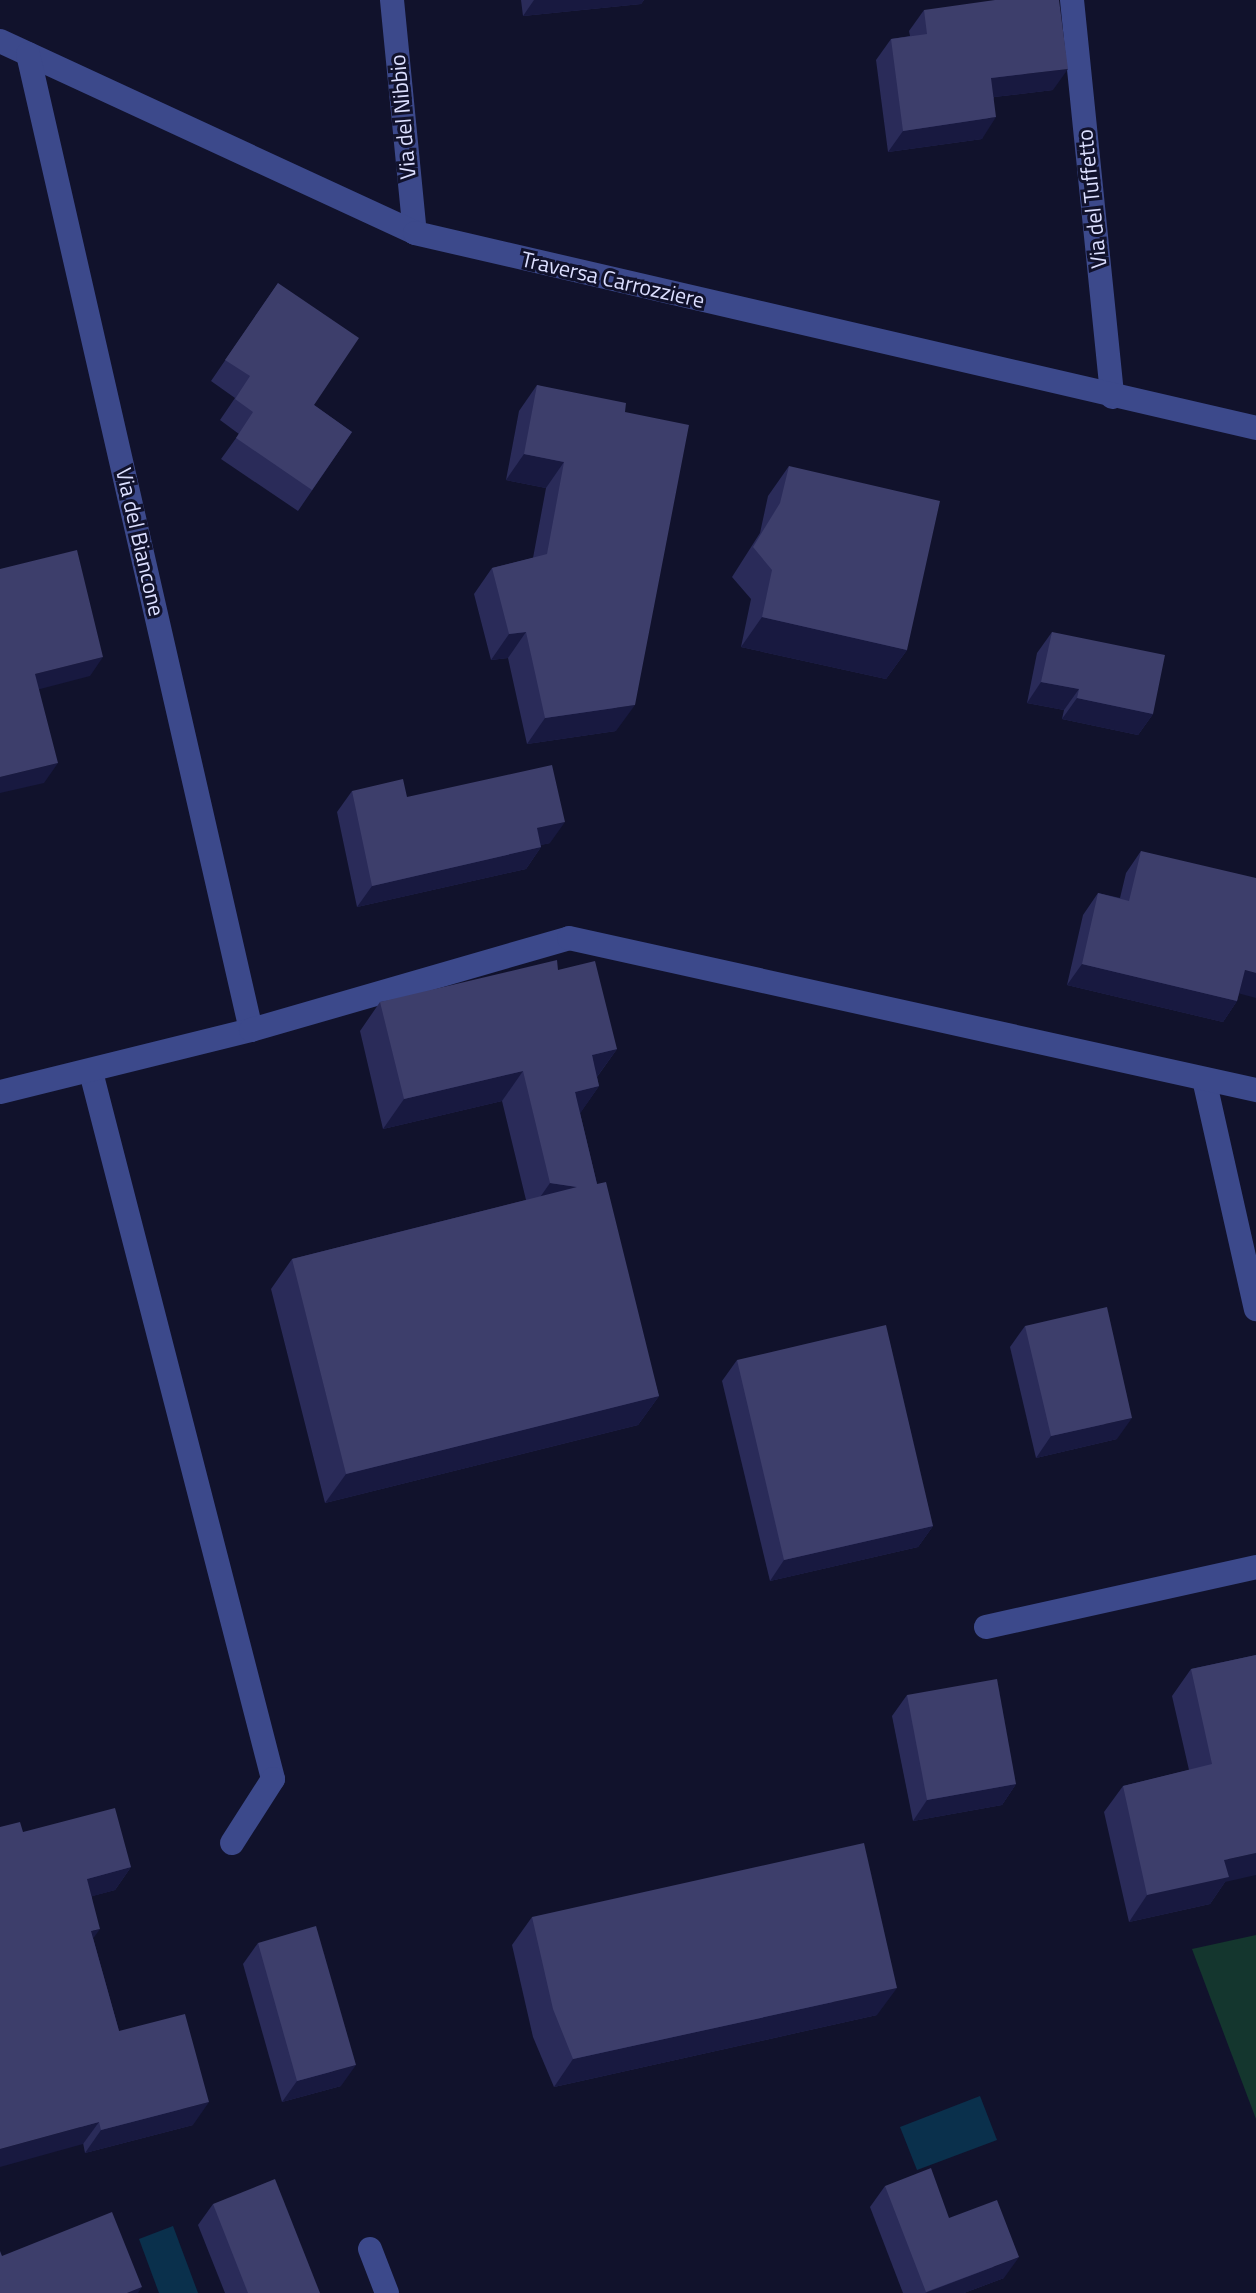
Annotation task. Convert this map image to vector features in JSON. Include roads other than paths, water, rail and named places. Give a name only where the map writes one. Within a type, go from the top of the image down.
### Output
[{"type":"street","name":"Via del Nibbio","points":[[392,0],[415,233]]},
{"type":"street","name":"Via del Tuffetto","points":[[1072,0],[1112,397]]},
{"type":"street","name":"Traversa Carrozziere","points":[[0,41],[415,233],[1256,428]]},
{"type":"street","name":"Via del Biancone","points":[[28,54],[251,1030]]},
{"type":"street","points":[[0,1092],[91,1072],[251,1030],[569,938],[1256,1090]]},
{"type":"street","points":[[91,1072],[273,1779],[232,1843]]},
{"type":"street","points":[[1204,1079],[1256,1309]]},
{"type":"street","points":[[986,1627],[1256,1567]]},
{"type":"street","points":[[370,2249],[387,2293]]},
{"type":"water","points":[[980,2096],[997,2140],[917,2170],[900,2127]]},
{"type":"water","points":[[173,2226],[198,2293],[159,2293],[139,2239]]}]
